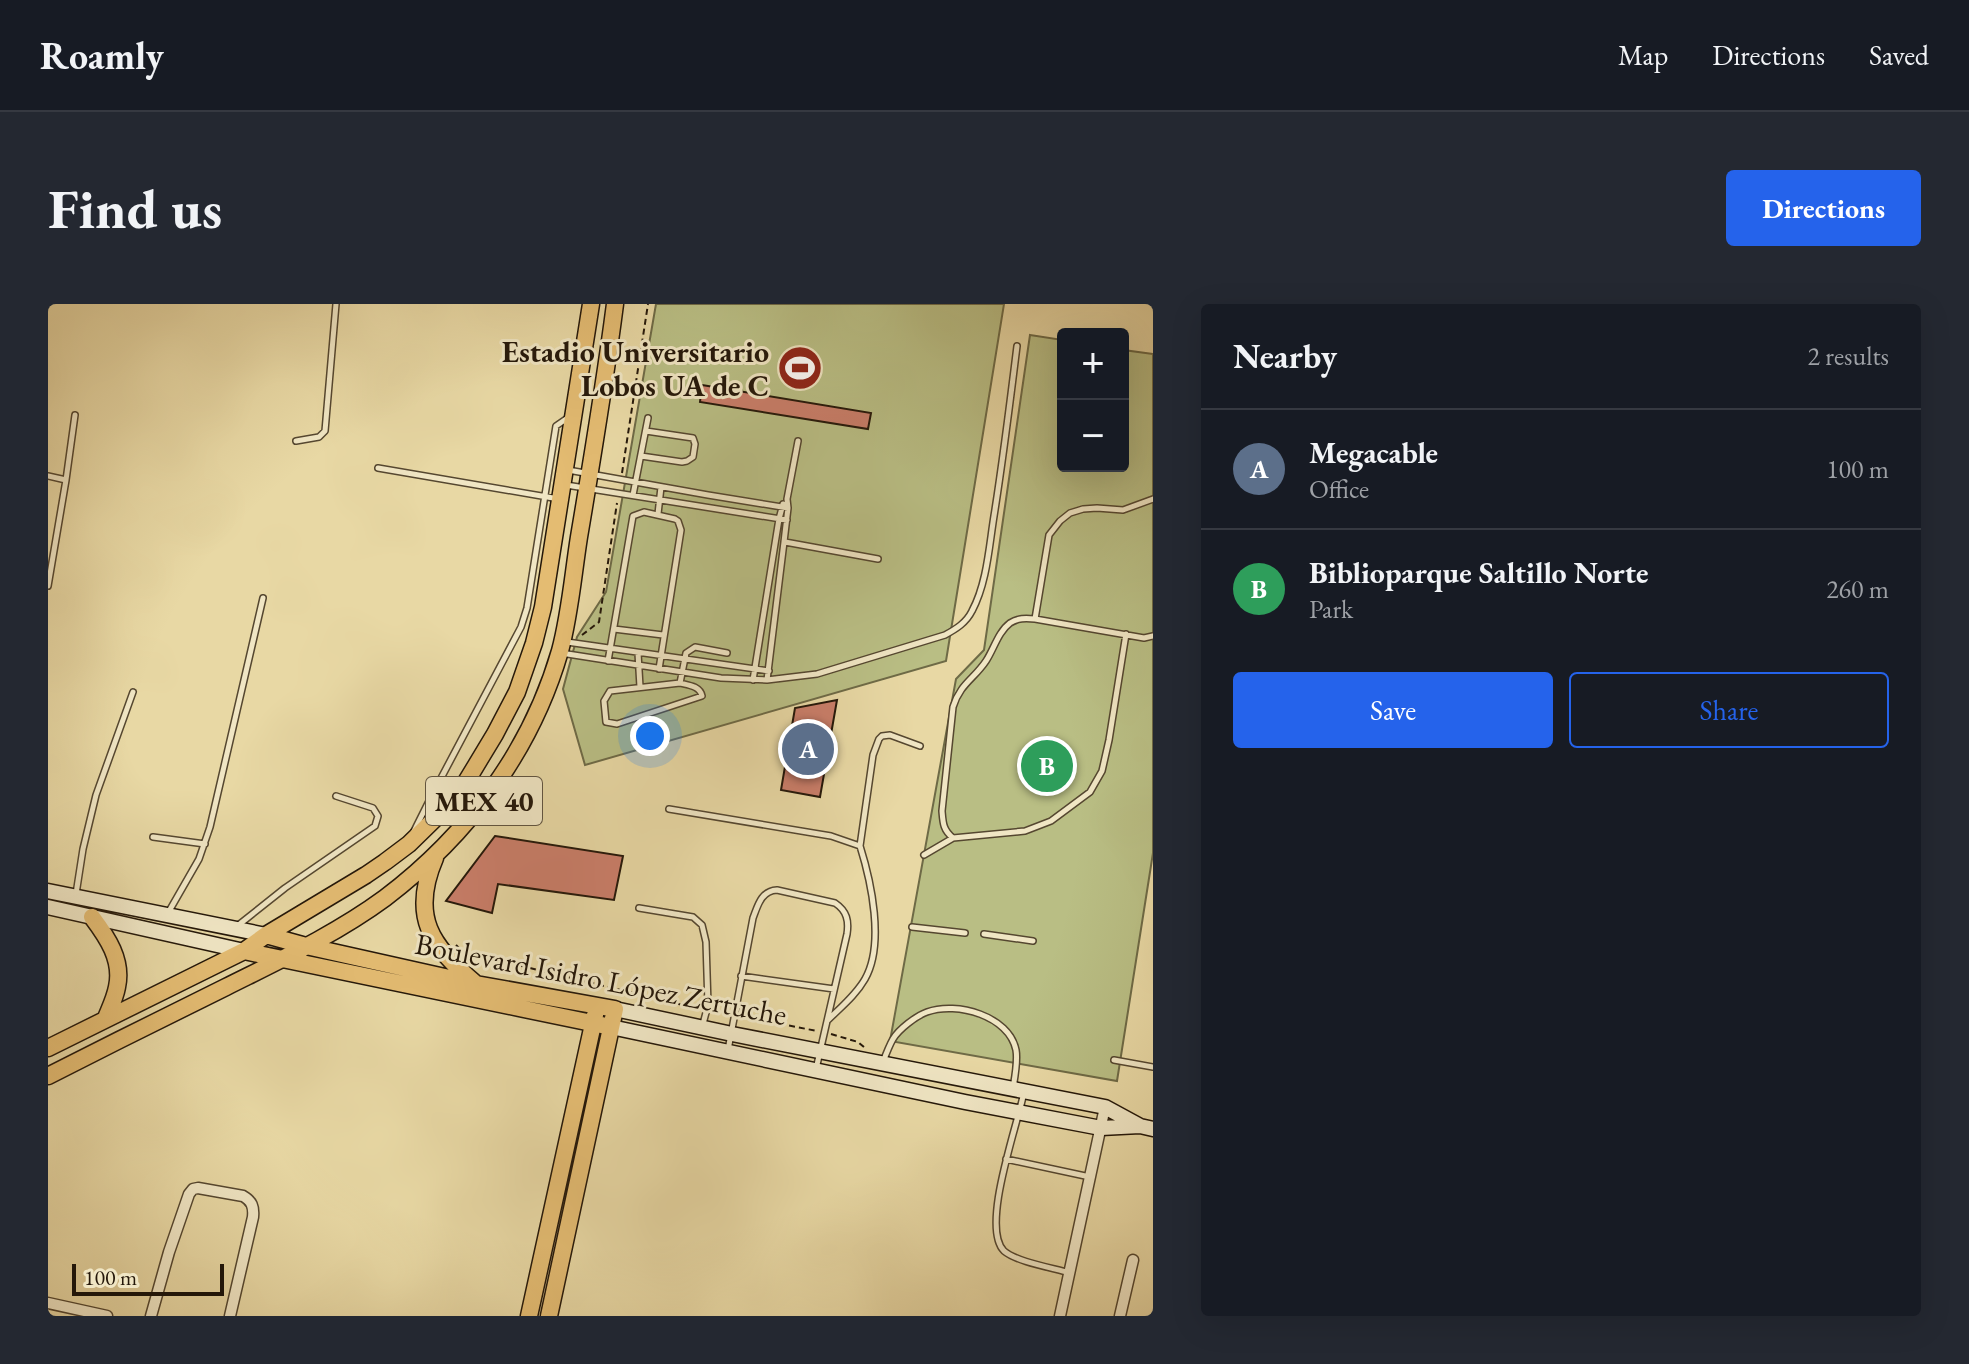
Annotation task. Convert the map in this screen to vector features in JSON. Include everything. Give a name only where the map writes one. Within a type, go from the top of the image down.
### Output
[{"type":"main road","name":"MEX 40","points":[[48,1048],[244,951],[366,875],[409,844],[463,787],[517,692],[531,654],[543,607],[558,487],[591,304]]},
{"type":"main road","name":"MEX 40","points":[[48,1076],[341,927],[422,868],[482,805],[518,751],[538,712],[564,646],[615,304]]},
{"type":"main road","points":[[438,852],[425,886],[425,915],[441,951],[476,984]]},
{"type":"main road","name":"Boulevard Isidro López Zertuche","points":[[48,891],[266,935],[476,984],[597,1005],[1105,1107],[1146,1127]]},
{"type":"main road","name":"Boulevard Isidro López Zertuche","points":[[48,907],[281,959],[1020,1112],[1101,1128],[1146,1127]]},
{"type":"main road","points":[[92,917],[112,947],[118,971],[118,987],[106,1018]]},
{"type":"main road","points":[[529,1316],[597,1005]]},
{"type":"main road","points":[[549,1316],[615,1009]]},
{"type":"street","points":[[1060,1316],[1105,1107]]},
{"type":"street","points":[[151,1316],[189,1194],[198,1188],[243,1196],[252,1204],[253,1217],[230,1316]]},
{"type":"street","points":[[1120,1316],[1133,1260]]},
{"type":"street","points":[[48,1303],[107,1316]]},
{"type":"lane","points":[[296,441],[319,437],[325,431],[336,304]]},
{"type":"lane","points":[[564,646],[608,661],[682,673],[767,680],[817,674],[922,643],[954,630],[968,617],[979,593],[988,559],[1017,346]]},
{"type":"lane","points":[[409,844],[521,627],[558,487],[556,426],[573,414]]},
{"type":"lane","points":[[48,586],[75,415]]},
{"type":"lane","points":[[633,495],[648,418]]},
{"type":"lane","points":[[641,456],[682,462],[693,457],[693,438],[646,431]]},
{"type":"lane","points":[[753,680],[779,519],[787,499],[798,441]]},
{"type":"lane","points":[[378,468],[558,487],[621,479],[785,507]]},
{"type":"lane","points":[[48,476],[66,480]]},
{"type":"lane","points":[[558,487],[589,481],[619,493],[787,520]]},
{"type":"lane","points":[[658,514],[661,487]]},
{"type":"lane","points":[[706,507],[708,495]]},
{"type":"lane","points":[[1035,619],[1049,535],[1060,521],[1070,513],[1083,509],[1123,510],[1153,499]]},
{"type":"lane","points":[[767,680],[787,520],[785,507]]},
{"type":"lane","points":[[608,661],[633,516],[641,512],[658,514],[678,521],[681,530],[659,669]]},
{"type":"lane","points":[[784,542],[878,559]]},
{"type":"lane","points":[[168,915],[205,844],[263,598]]},
{"type":"lane","points":[[953,838],[946,832],[942,811],[956,697],[985,663],[1006,626],[1022,618],[1144,638],[1153,636]]},
{"type":"lane","points":[[614,629],[663,635]]},
{"type":"lane","points":[[924,855],[953,838],[1025,831],[1051,821],[1090,792],[1102,771],[1126,634]]},
{"type":"lane","points":[[564,646],[610,649],[769,671]]},
{"type":"lane","points":[[680,683],[689,650],[703,647],[727,653]]},
{"type":"lane","points":[[638,653],[640,687]]},
{"type":"lane","points":[[680,683],[698,689],[702,696],[617,724],[606,722],[604,701],[608,693],[680,683]]},
{"type":"lane","points":[[76,897],[96,795],[133,692]]},
{"type":"lane","points":[[827,1021],[857,991],[867,977],[871,963],[874,910],[870,880],[860,846],[873,755],[882,736],[890,735],[920,746]]},
{"type":"lane","points":[[233,929],[285,888],[375,826],[378,816],[373,808],[336,796]]},
{"type":"lane","points":[[669,809],[838,837],[860,846]]},
{"type":"lane","points":[[153,837],[205,844]]},
{"type":"lane","points":[[728,1051],[753,918],[759,902],[769,891],[777,890],[835,903],[842,907],[849,924],[816,1069]]},
{"type":"lane","points":[[639,908],[693,917],[702,925],[706,942],[706,1010],[702,1028]]},
{"type":"lane","points":[[912,927],[965,933]]},
{"type":"lane","points":[[984,934],[1033,941]]},
{"type":"lane","points":[[741,976],[834,989]]},
{"type":"lane","points":[[882,1063],[894,1037],[926,1012],[952,1009],[972,1012],[997,1022],[1011,1035],[1017,1052],[1020,1112],[1006,1159],[995,1222],[998,1240],[1005,1251],[1018,1258],[1070,1273]]},
{"type":"lane","points":[[1114,1060],[1153,1067]]},
{"type":"lane","points":[[1006,1159],[1091,1177]]},
{"type":"path","points":[[621,479],[648,304]]},
{"type":"path","points":[[564,646],[599,622],[619,493]]},
{"type":"path","points":[[450,940],[468,957],[505,962],[706,1010],[824,1033],[858,1042],[866,1049]]},
{"type":"green space","points":[[656,304],[1004,304],[946,661],[585,765],[563,689],[577,637],[606,592]]},
{"type":"green space","points":[[1030,335],[1057,339],[1057,472],[1129,472],[1129,351],[1153,354],[1153,853],[1117,1081],[890,1041],[956,679],[984,650]]},
{"type":"building","points":[[702,385],[871,413],[868,429],[700,402]]},
{"type":"building","points":[[837,700],[820,797],[781,790],[795,708]]},
{"type":"building","points":[[495,836],[623,856],[614,900],[498,884],[492,913],[446,901]]},
{"type":"place","name":"Estadio Universitario Lobos UA de C","points":[[800,368]]},
{"type":"place","name":"Megacable","points":[[808,749]]},
{"type":"place","name":"Biblioparque Saltillo Norte","points":[[1047,766]]}]
